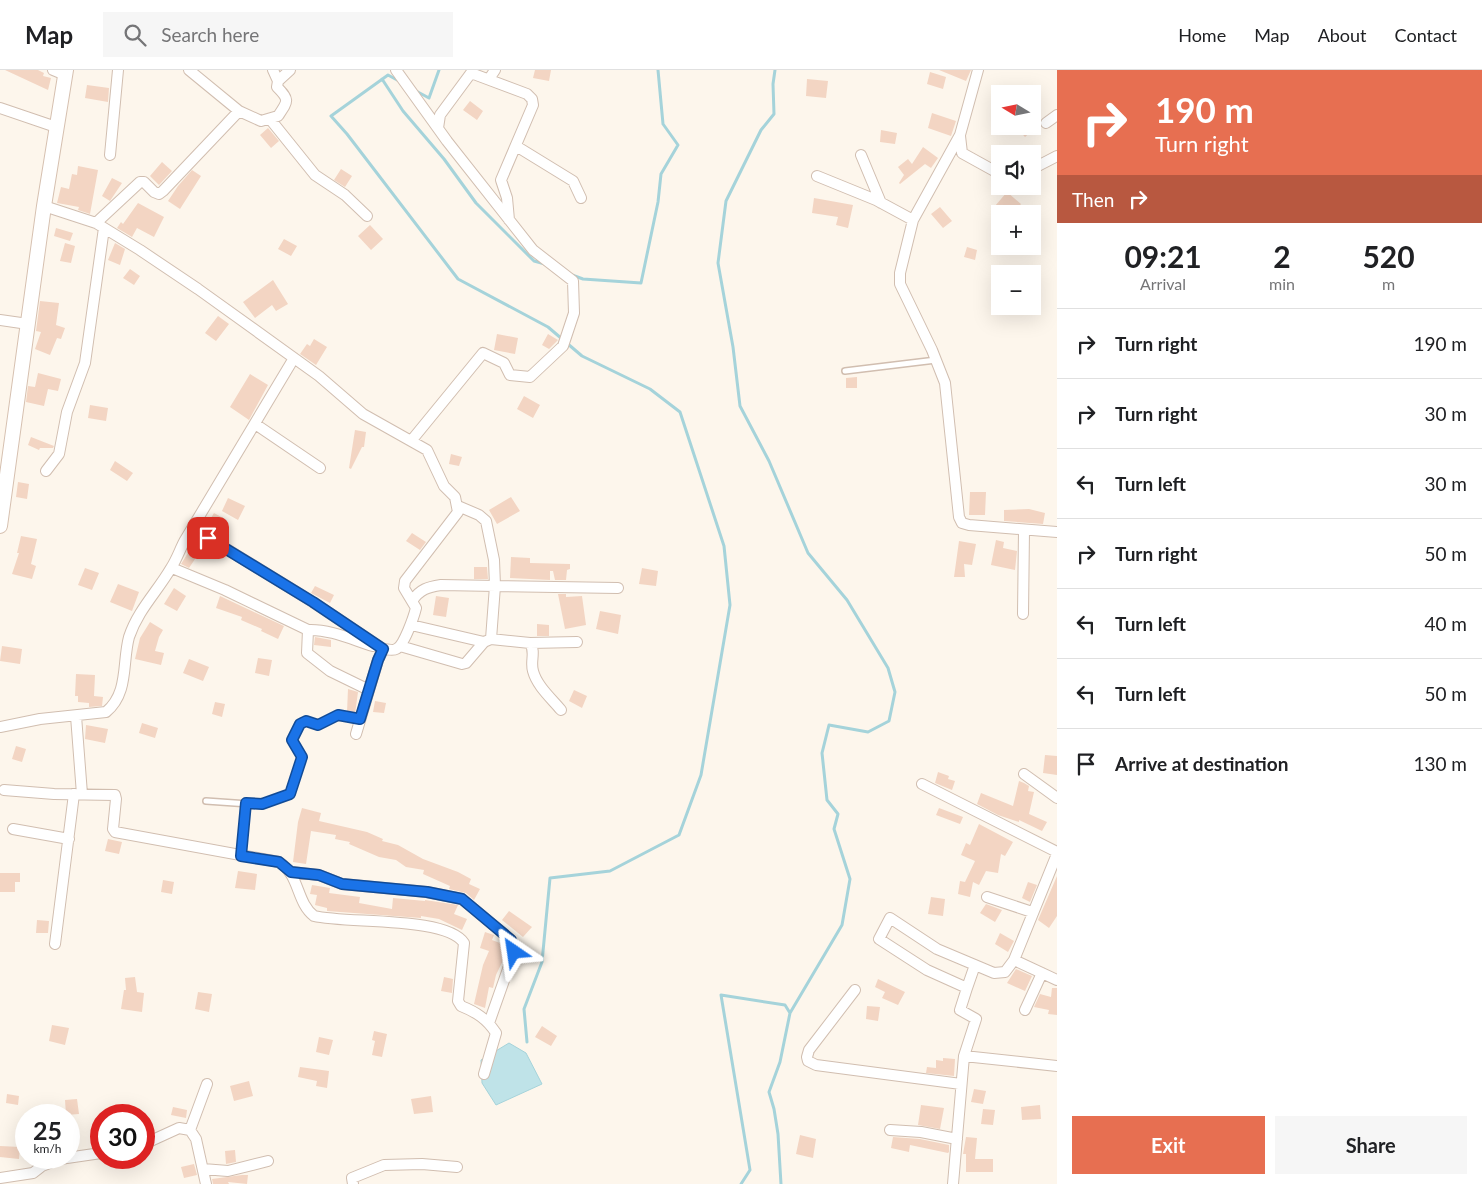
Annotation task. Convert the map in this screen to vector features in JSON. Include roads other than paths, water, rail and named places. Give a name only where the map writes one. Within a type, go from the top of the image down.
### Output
[{"type":"street","points":[[110,155],[118,70]]},
{"type":"street","points":[[189,70],[238,111],[261,121],[278,116],[287,101],[286,96],[277,87],[278,82],[273,70]]},
{"type":"street","points":[[278,82],[290,70]]},
{"type":"street","points":[[396,70],[438,128],[533,250],[573,281],[574,313],[563,346],[530,376],[510,375],[504,363],[483,352],[411,440]]},
{"type":"street","points":[[978,70],[960,135],[913,220],[900,273],[900,284],[945,383],[959,517],[962,523],[1057,532]]},
{"type":"street","points":[[0,526],[56,127],[61,72]]},
{"type":"street","points":[[438,128],[440,115],[469,74],[492,75],[527,94],[532,99],[533,105],[501,180],[507,198],[509,220]]},
{"type":"street","points":[[0,108],[56,127]]},
{"type":"street","points":[[46,471],[59,454],[67,412],[85,363],[100,226],[140,182],[144,182],[154,192],[159,194],[163,191],[238,111]]},
{"type":"street","points":[[1046,122],[1057,115]]},
{"type":"street","points":[[270,119],[315,175],[345,195],[367,216]]},
{"type":"street","points":[[960,135],[962,153],[991,169]]},
{"type":"street","points":[[516,146],[573,181],[580,198]]},
{"type":"street","points":[[861,155],[881,203]]},
{"type":"street","points":[[1041,164],[1057,156]]},
{"type":"street","points":[[817,176],[881,203],[913,220]]},
{"type":"street","points":[[44,206],[100,226],[198,289],[319,376],[363,414],[427,450],[444,486],[455,497],[458,506],[458,512],[452,522],[405,581],[404,588],[416,608],[411,625],[396,650],[383,649],[333,634],[308,630],[225,590],[172,568]]},
{"type":"street","points":[[0,320],[28,324]]},
{"type":"street","points":[[0,727],[40,719],[106,712],[114,706],[122,691],[130,637],[139,613],[172,568],[185,540],[194,529],[294,358]]},
{"type":"street","points":[[255,424],[320,468]]},
{"type":"street","points":[[400,646],[462,664],[466,663],[488,640],[495,586],[494,560],[486,521],[479,515],[458,506]]},
{"type":"street","points":[[194,529],[313,602],[383,649]]},
{"type":"street","points":[[1023,614],[1024,530]]},
{"type":"street","points":[[412,601],[417,593],[426,588],[441,585],[618,588]]},
{"type":"street","points":[[411,625],[488,640],[530,643],[577,642]]},
{"type":"street","points":[[308,630],[308,652],[330,671],[369,690]]},
{"type":"street","points":[[530,643],[533,648],[532,669],[538,682],[561,710]]},
{"type":"street","points":[[356,734],[383,649]]},
{"type":"street","points":[[55,944],[68,839],[78,794],[76,716]]},
{"type":"street","points":[[1024,774],[1057,798]]},
{"type":"street","points":[[922,784],[1057,853],[1014,960],[1005,972],[994,973],[937,948],[890,918],[879,939],[926,970],[966,988]]},
{"type":"street","points":[[4,790],[115,794],[115,832],[279,862],[291,872],[307,911],[314,916],[424,925],[460,938],[464,943],[458,1001],[461,1006],[474,1011],[489,1023],[496,1033],[484,1074]]},
{"type":"street","points":[[13,829],[68,839]]},
{"type":"street","points":[[291,872],[319,875],[342,884],[427,892],[462,899],[511,940],[514,952],[489,1023]]},
{"type":"street","points":[[987,897],[1032,912]]},
{"type":"street","points":[[1014,960],[1057,980]]},
{"type":"street","points":[[954,1184],[964,1056],[976,1019],[960,1010],[974,965]]},
{"type":"street","points":[[1025,1010],[1042,973]]},
{"type":"street","points":[[855,990],[809,1050],[808,1061],[816,1064],[961,1084]]},
{"type":"street","points":[[964,1056],[1057,1066]]},
{"type":"street","points":[[190,1130],[207,1084]]},
{"type":"street","points":[[155,1139],[179,1128],[190,1130],[196,1140],[206,1184]]},
{"type":"street","points":[[890,1130],[921,1132],[957,1139]]},
{"type":"street","points":[[0,1178],[33,1173],[42,1166],[60,1160],[90,1155]]},
{"type":"street","points":[[203,1169],[228,1171],[268,1160]]},
{"type":"street","points":[[353,1184],[352,1178],[384,1165],[422,1164],[457,1167]]},
{"type":"lane","points":[[845,371],[936,360]]},
{"type":"lane","points":[[206,801],[262,804],[290,794],[302,757],[292,740],[302,722],[318,725],[338,715],[360,719]]},
{"type":"lane","points":[[241,856],[246,803]]},
{"type":"water","points":[[509,1043],[526,1053],[542,1084],[496,1105],[482,1083],[481,1060]]},
{"type":"waterway","points":[[416,91],[429,98],[439,70]]},
{"type":"waterway","points":[[572,275],[583,279],[641,283],[658,202],[661,174],[678,145],[663,124],[658,70]]},
{"type":"waterway","points":[[775,70],[773,84],[774,114],[761,130],[726,201],[718,263],[733,347],[740,406],[769,461],[808,553],[847,600],[888,668],[895,692],[889,721],[868,732],[829,725],[822,753],[827,800],[838,814],[834,829],[850,879],[842,925],[790,1013]]},
{"type":"waterway","points":[[399,81],[388,75],[331,116],[347,134],[458,279],[548,327],[582,356],[650,389],[680,412],[724,546],[730,605],[701,775],[679,835],[610,871],[550,878],[542,962],[524,1009],[527,1042]]},
{"type":"waterway","points":[[382,79],[403,111],[444,159],[476,203],[534,261],[545,264]]},
{"type":"waterway","points":[[741,1184],[750,1170],[721,995],[785,1005],[790,1013],[780,1062],[769,1092],[778,1134],[781,1184]]}]
